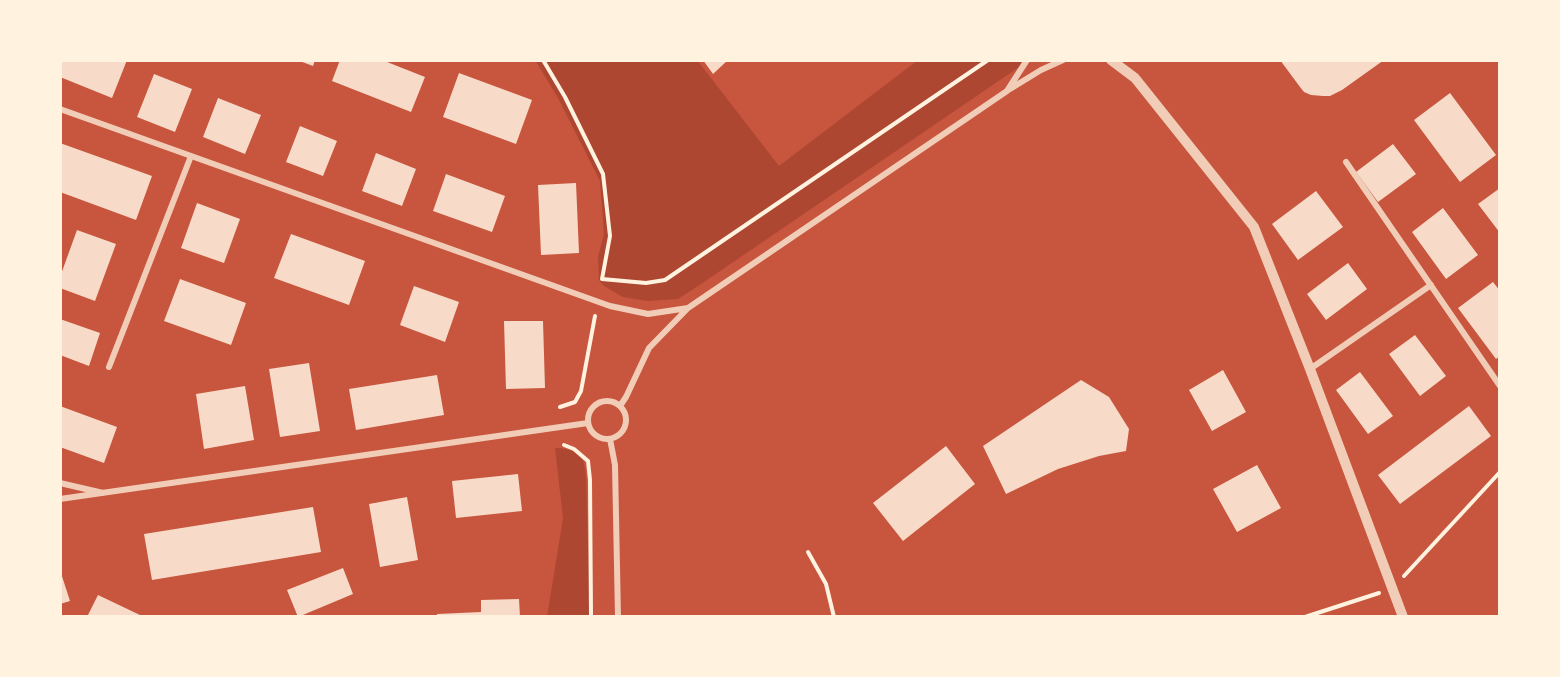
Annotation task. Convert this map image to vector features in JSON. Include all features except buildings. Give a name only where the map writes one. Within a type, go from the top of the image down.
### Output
[{"type":"street","points":[[1007,91],[1027,60]]},
{"type":"street","points":[[620,406],[650,348],[688,308],[1007,91],[1041,70],[1063,60]]},
{"type":"street","points":[[1112,60],[1135,78],[1254,227],[1403,617]]},
{"type":"street","points":[[60,110],[610,306],[648,314],[688,308]]},
{"type":"street","points":[[109,367],[191,156]]},
{"type":"street","points":[[1346,162],[1500,386]]},
{"type":"street","points":[[1310,369],[1431,285]]},
{"type":"street","points":[[609,401],[620,406],[624,411],[626,423],[621,433],[610,439],[598,437],[589,429],[589,411],[598,403],[609,401]]},
{"type":"street","points":[[60,500],[588,423]]},
{"type":"street","points":[[610,439],[615,465],[618,617]]},
{"type":"street","points":[[62,482],[106,494]]},
{"type":"path","points":[[543,60],[565,97],[603,174],[610,236],[602,279],[646,283],[665,280],[988,60]]},
{"type":"path","points":[[560,407],[575,402],[581,391],[595,315]]},
{"type":"path","points":[[564,445],[574,449],[588,461],[591,617]]},
{"type":"path","points":[[1305,617],[1393,588],[1500,472]]},
{"type":"path","points":[[808,552],[826,584],[834,617]]},
{"type":"shaded area","points":[[535,60],[697,60],[779,166],[918,60],[1025,60],[1022,65],[678,299],[647,301],[623,297],[604,286],[599,280],[598,257],[604,234],[600,181],[558,98]]},
{"type":"shaded area","points":[[555,448],[574,452],[584,464],[590,617],[547,617],[563,518]]}]
